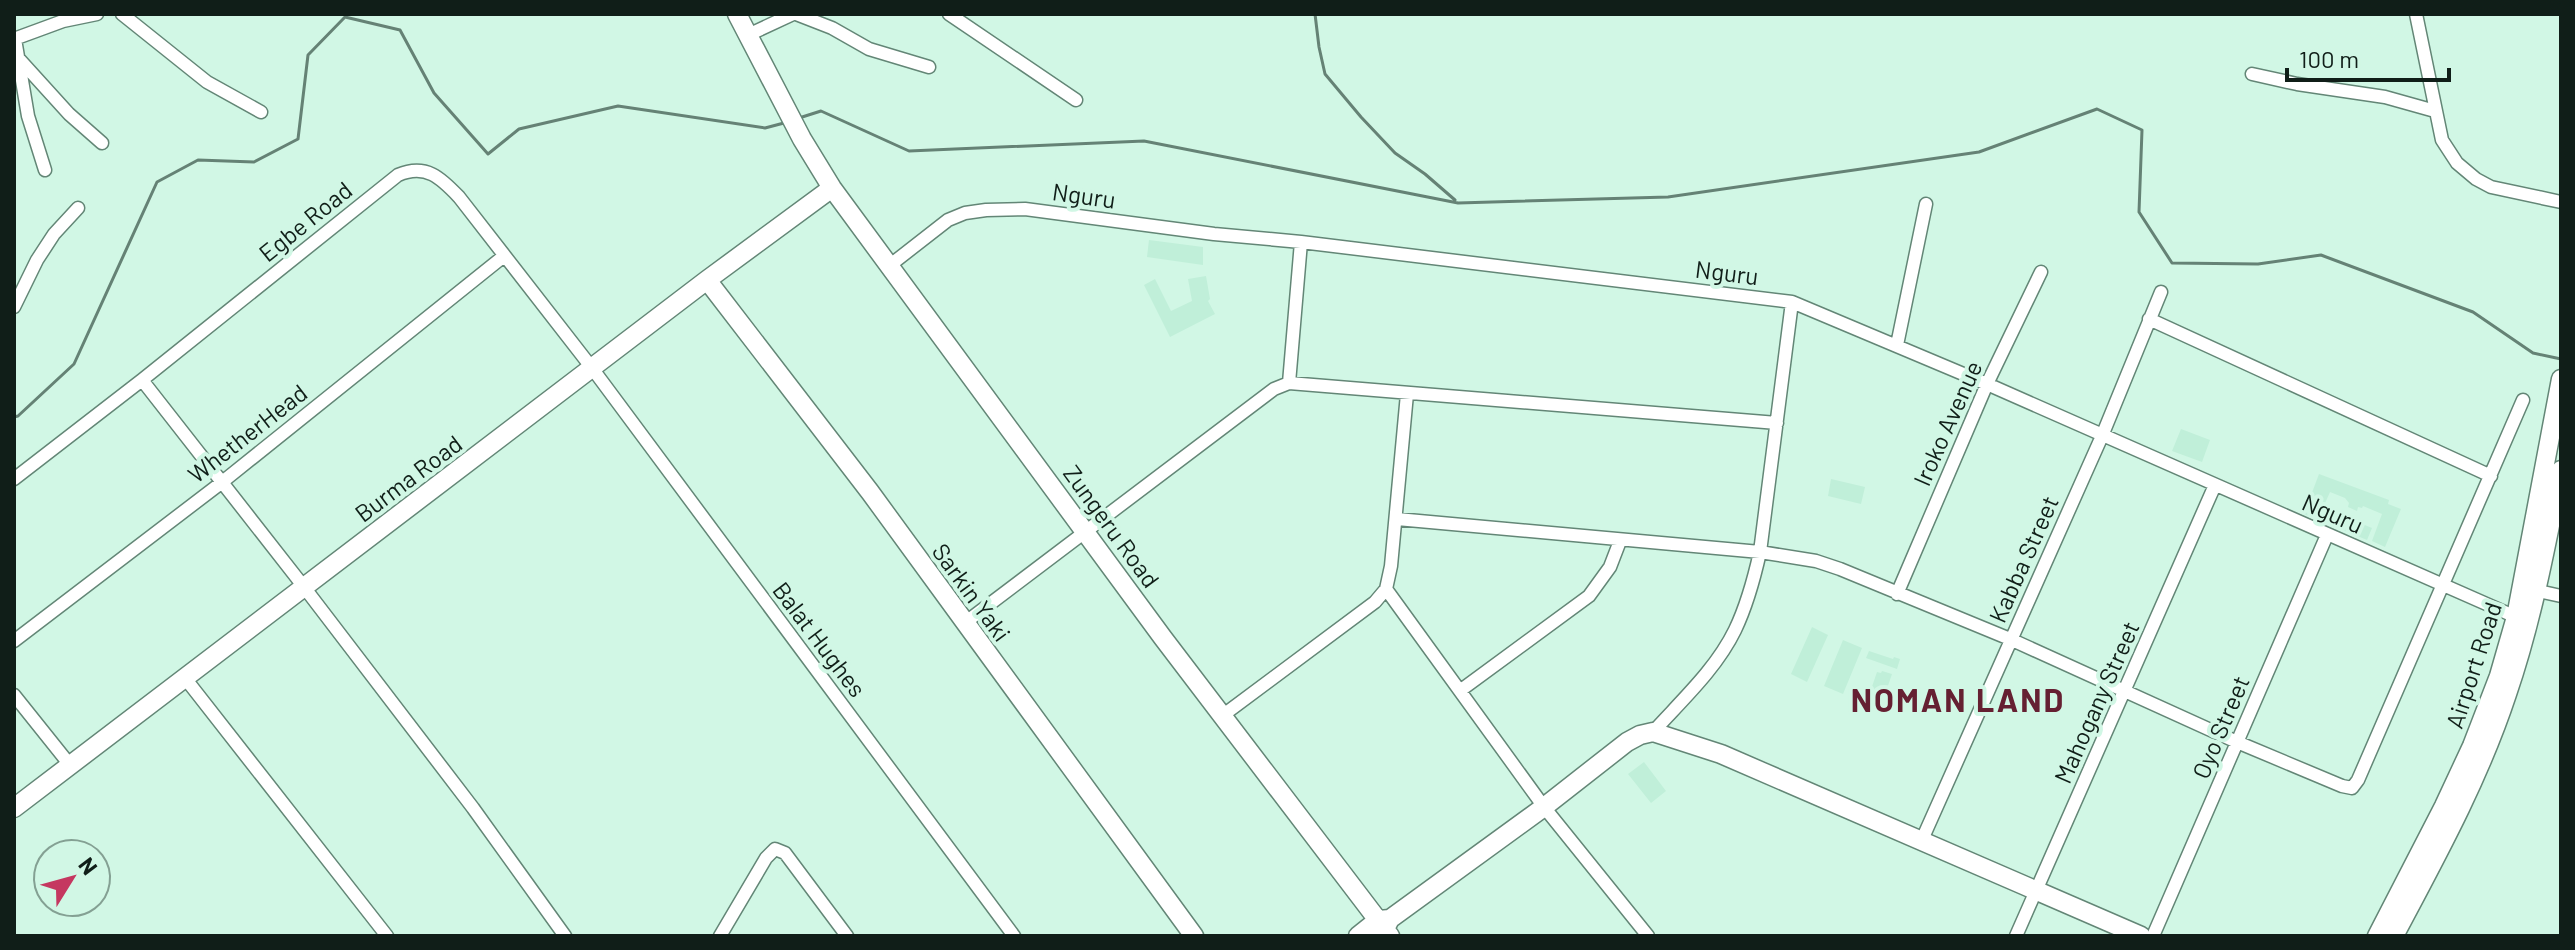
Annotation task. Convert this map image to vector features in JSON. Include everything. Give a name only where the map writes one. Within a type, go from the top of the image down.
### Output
[{"type":"street","points":[[45,170],[28,116],[14,39],[63,21],[97,14]]},
{"type":"street","points":[[122,14],[207,82],[261,112]]},
{"type":"street","points":[[727,14],[788,118]]},
{"type":"street","points":[[737,14],[788,118]]},
{"type":"street","points":[[748,35],[795,14],[832,28],[869,49],[929,67]]},
{"type":"street","points":[[949,14],[1076,100]]},
{"type":"street","points":[[2416,14],[2442,140],[2457,163],[2491,187],[2561,202]]},
{"type":"street","points":[[18,58],[53,99],[102,143]]},
{"type":"street","points":[[2252,74],[2385,97],[2435,111]]},
{"type":"street","name":"Zungeru Road","points":[[788,118],[828,191],[889,266],[1082,533],[1222,716],[1378,931]]},
{"type":"street","name":"Egbe Road","points":[[14,479],[398,175],[411,170],[424,171],[445,182],[592,368]]},
{"type":"street","points":[[828,191],[1082,533],[1195,698],[1378,931],[1627,742],[1653,732],[1707,674],[1734,631],[1751,588],[1760,552],[1792,302]]},
{"type":"street","name":"Burma Road","points":[[14,808],[828,191]]},
{"type":"street","points":[[1897,345],[1926,204]]},
{"type":"street","points":[[14,307],[37,260],[54,234],[78,208]]},
{"type":"street","name":"Nguru","points":[[889,266],[948,220],[965,213],[1025,209],[1792,302],[1987,384],[2516,617]]},
{"type":"street","points":[[1289,383],[1301,242]]},
{"type":"street","name":"WhetherHead","points":[[14,641],[221,483],[504,256]]},
{"type":"street","name":"Iroko Avenue","points":[[1897,594],[1987,384],[2041,272]]},
{"type":"street","name":"Sarkin Yaki","points":[[707,280],[870,492],[1194,936]]},
{"type":"street","name":"Kabba Street","points":[[1921,842],[2102,436],[2161,292]]},
{"type":"street","points":[[2149,319],[2491,476]]},
{"type":"street","name":"Balat Hughes","points":[[592,368],[1014,936]]},
{"type":"street","points":[[142,380],[473,808],[565,936]]},
{"type":"street","points":[[966,622],[1274,389],[1289,383],[1777,423]]},
{"type":"street","name":"Airport Road","points":[[2377,936],[2472,746],[2499,676],[2516,617],[2530,589],[2560,384]]},
{"type":"street","points":[[1222,716],[1375,602],[1386,589],[1397,519],[1407,394]]},
{"type":"street","points":[[1397,519],[1760,552],[1816,561],[2010,639],[2237,742],[2352,788],[2523,400]]},
{"type":"street","name":"Airport Road","points":[[2394,936],[2460,813],[2507,697],[2530,589],[2561,470]]},
{"type":"street","name":"Mahogany Street","points":[[2016,936],[2215,485]]},
{"type":"street","name":"Oyo Street","points":[[2153,936],[2327,535]]},
{"type":"street","points":[[1461,690],[1589,596],[1610,567],[1620,541]]},
{"type":"street","points":[[1386,589],[1544,807],[1648,936]]},
{"type":"street","points":[[2530,589],[2561,596]]},
{"type":"street","points":[[185,678],[387,936]]},
{"type":"street","points":[[14,695],[70,765]]},
{"type":"street","points":[[1653,732],[1721,754],[2141,936]]},
{"type":"street","points":[[720,936],[766,858],[775,849],[785,853],[847,936]]},
{"type":"shaded area","points":[[1149,240],[1203,247],[1203,265],[1147,257]]},
{"type":"shaded area","points":[[1206,276],[1208,301],[1215,314],[1170,337],[1144,285],[1155,279],[1171,311],[1192,301],[1188,279]]},
{"type":"shaded area","points":[[2181,429],[2210,440],[2202,462],[2172,451]]},
{"type":"shaded area","points":[[2319,474],[2389,500],[2388,504],[2401,509],[2385,547],[2372,541],[2382,514],[2363,506],[2358,507],[2357,511],[2348,507],[2345,498],[2330,492],[2318,519],[2304,514]]},
{"type":"shaded area","points":[[1831,479],[1865,487],[1861,504],[1828,496]]},
{"type":"shaded area","points":[[2336,513],[2372,528],[2367,540],[2331,525]]},
{"type":"shaded area","points":[[1812,627],[1828,635],[1807,682],[1791,674]]},
{"type":"shaded area","points":[[1843,640],[1862,648],[1843,694],[1824,686]]},
{"type":"shaded area","points":[[1869,651],[1900,659],[1897,669],[1866,658]]},
{"type":"shaded area","points":[[1877,672],[1892,674],[1879,712],[1865,707]]},
{"type":"shaded area","points":[[1644,762],[1666,791],[1651,803],[1628,774]]},
{"type":"waterway","points":[[1315,14],[1325,74],[1395,153],[1455,200]]},
{"type":"waterway","points":[[14,417],[74,364],[157,182],[198,160],[254,162],[298,139],[308,55],[345,17],[400,30],[434,93],[488,154],[519,129],[618,106],[765,128],[784,123]]},
{"type":"waterway","points":[[799,118],[821,111],[909,151],[1144,141],[1458,203],[1668,197],[1979,152],[2097,109],[2142,130],[2139,212],[2172,263],[2258,264],[2321,255],[2473,312],[2533,353],[2561,359]]},
{"type":"district","name":"NOMAN LAND","points":[[1958,699]]}]
